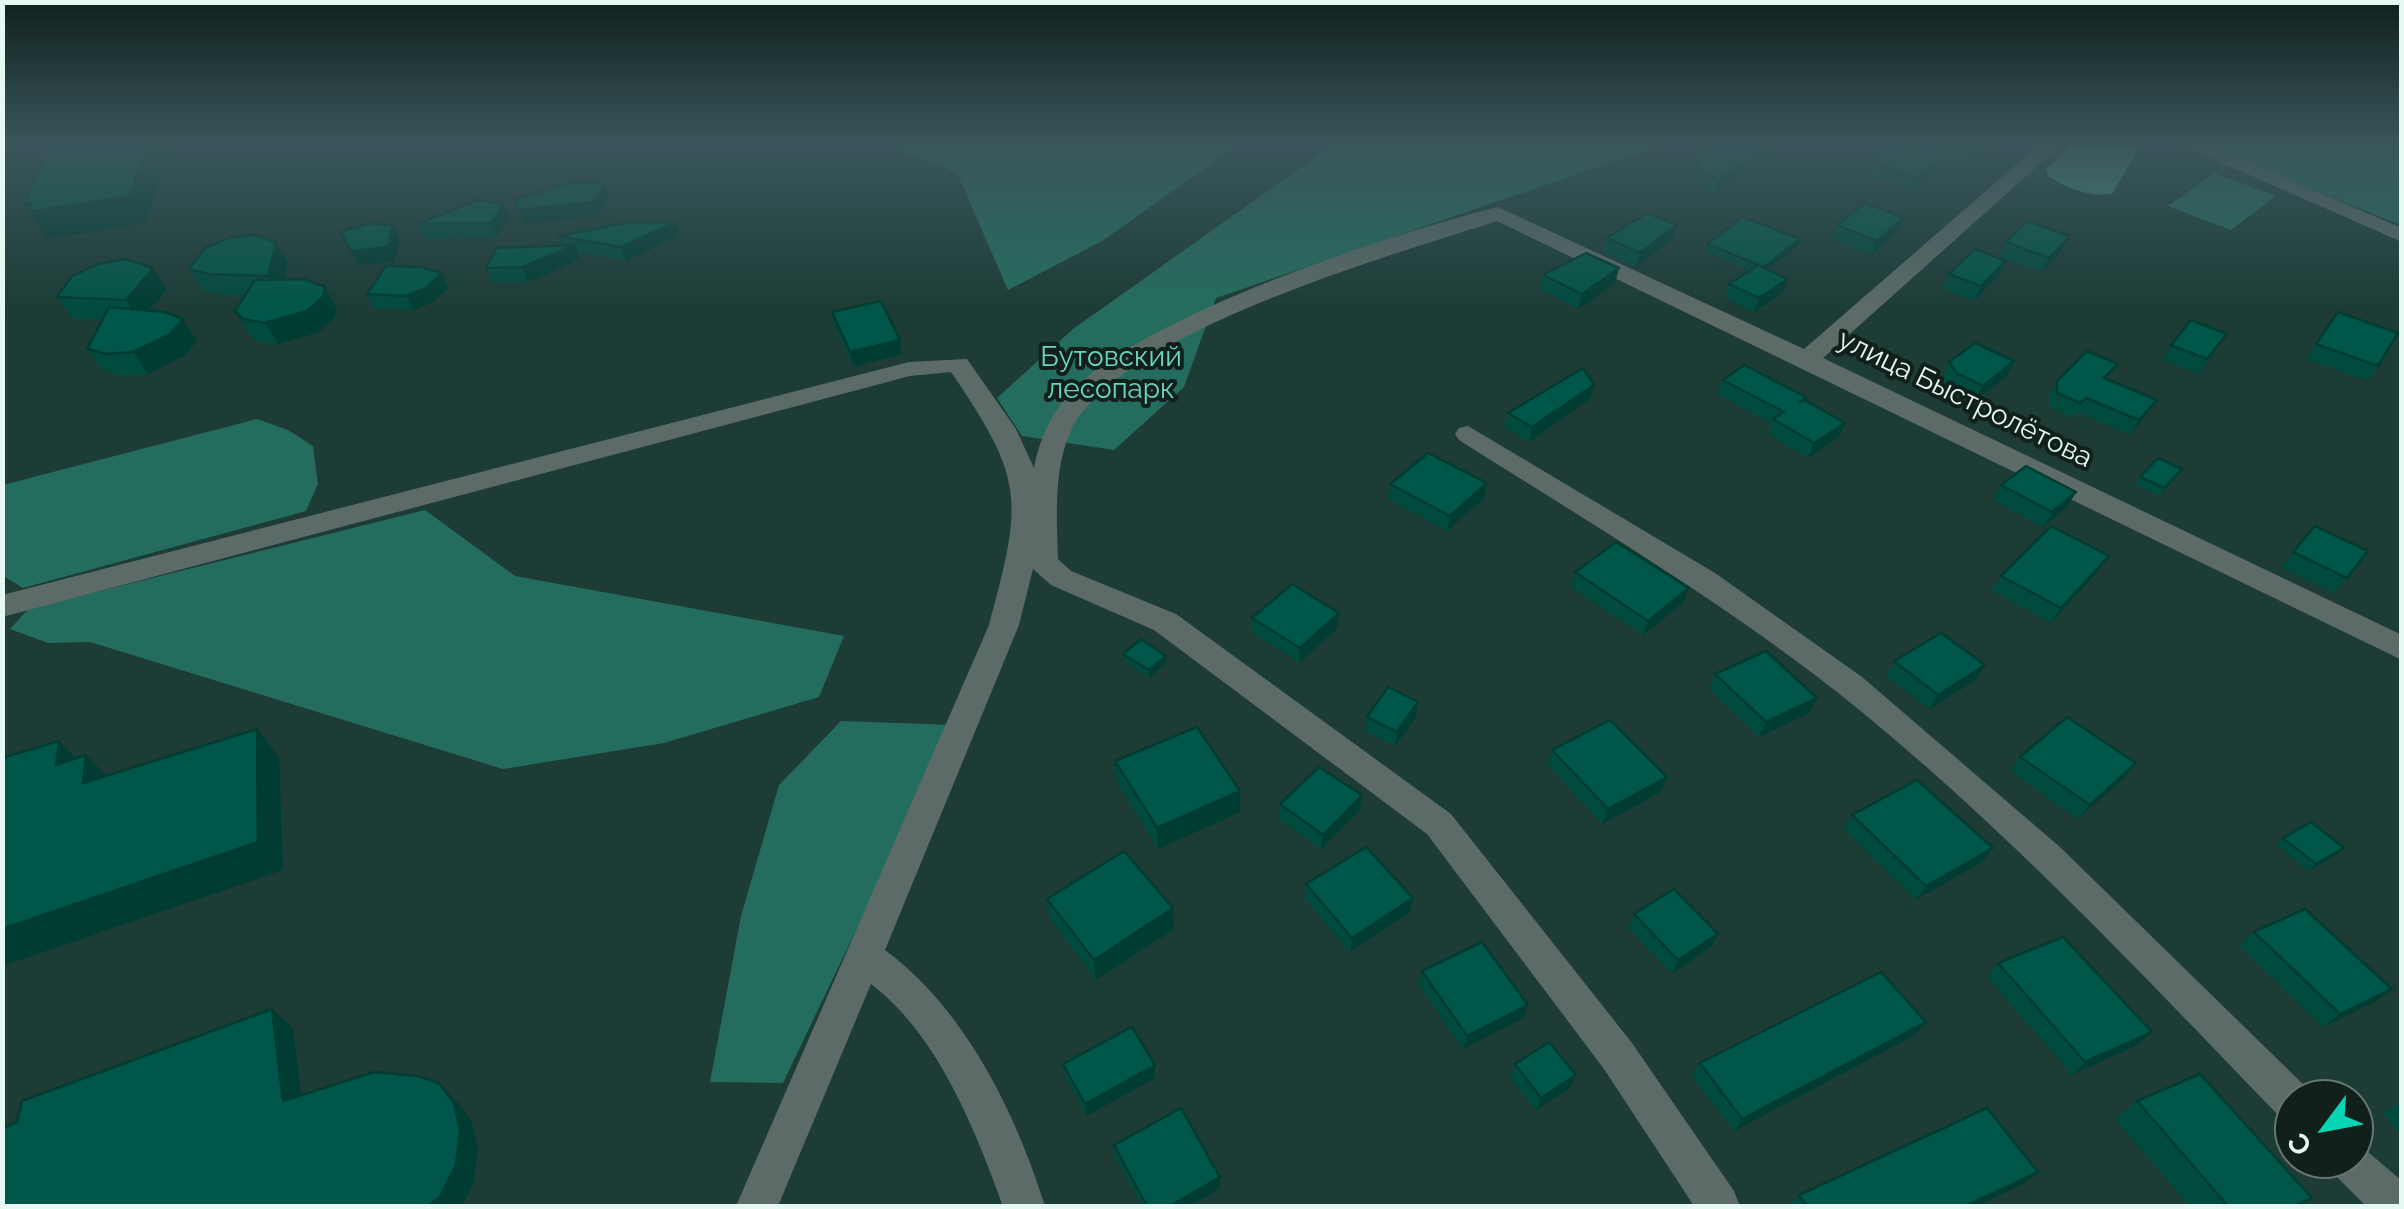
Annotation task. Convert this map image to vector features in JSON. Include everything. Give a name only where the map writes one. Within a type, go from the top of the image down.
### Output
[{"type":"street","points":[[1807,360],[1988,200]]},
{"type":"street","points":[[2320,200],[2402,236]]},
{"type":"street","name":"улица Быстролётова","points":[[1719,1206],[1618,1056],[1438,824],[1165,622],[1061,578],[1044,563],[1048,486],[1058,428],[1077,399],[1103,376],[1264,293],[1498,213],[2402,649]]},
{"type":"street","points":[[2,606],[909,370],[958,364],[1010,444],[1022,473],[1025,522],[1018,571],[1004,625],[756,1206]]},
{"type":"street","points":[[1468,434],[1784,634],[2020,833],[2110,916],[2274,1083]]},
{"type":"street","points":[[863,956],[889,971],[921,1004],[1004,1145],[1024,1206]]},
{"type":"street","points":[[2369,1179],[2396,1206]]},
{"type":"green space","points":[[969,200],[1159,200],[1102,241],[1008,290]]},
{"type":"green space","name":"Бутовский лесопарк","points":[[1254,200],[1501,200],[1216,298],[1184,387],[1114,450],[1022,436],[997,398],[1073,329]]},
{"type":"green space","points":[[2176,200],[2270,200],[2231,230],[2168,206]]},
{"type":"green space","points":[[2340,200],[2401,200],[2401,225]]},
{"type":"green space","points":[[257,419],[288,430],[313,446],[318,484],[306,511],[23,588],[3,576],[3,485]]},
{"type":"green space","points":[[425,510],[515,576],[844,636],[819,697],[664,743],[503,769],[90,642],[48,643],[10,629],[28,609]]},
{"type":"green space","points":[[841,721],[954,725],[783,1083],[710,1082],[741,916],[779,785]]},
{"type":"building","points":[[26,200],[102,200],[28,212],[32,202],[24,204]]},
{"type":"building","points":[[477,200],[504,204],[491,223],[418,224]]},
{"type":"building","points":[[516,200],[593,200],[592,202],[518,210]]},
{"type":"building","points":[[1865,203],[1904,218],[1877,241],[1837,225]]},
{"type":"building","points":[[1647,213],[1677,225],[1640,253],[1607,238]]},
{"type":"building","points":[[1743,217],[1800,239],[1764,267],[1707,244]]},
{"type":"building","points":[[2027,221],[2070,236],[2049,258],[2006,242]]},
{"type":"building","points":[[676,222],[621,247],[558,236],[626,223]]},
{"type":"building","points":[[371,223],[393,226],[388,247],[351,251],[340,232]]},
{"type":"building","points":[[255,235],[276,242],[268,276],[208,274],[189,269],[205,248],[229,238]]},
{"type":"building","points":[[575,245],[522,267],[486,268],[497,248]]},
{"type":"building","points":[[1975,249],[2006,261],[1981,286],[1949,274]]},
{"type":"building","points":[[1586,253],[1619,268],[1582,294],[1543,275]]},
{"type":"building","points":[[126,259],[153,268],[126,300],[57,297],[72,276],[98,264]]},
{"type":"building","points":[[1758,265],[1788,279],[1759,298],[1729,284]]},
{"type":"building","points":[[386,266],[421,267],[442,273],[426,288],[407,296],[367,294]]},
{"type":"building","points":[[304,279],[325,287],[323,297],[307,311],[265,323],[243,319],[235,311],[255,280]]},
{"type":"building","points":[[881,301],[900,340],[850,352],[832,312]]},
{"type":"building","points":[[109,307],[165,312],[183,319],[170,334],[133,352],[107,354],[87,349]]},
{"type":"building","points":[[2338,312],[2398,333],[2378,366],[2316,344]]},
{"type":"building","points":[[2191,320],[2227,334],[2207,359],[2171,345]]},
{"type":"building","points":[[1975,343],[2014,361],[1983,386],[1957,373],[1949,362]]},
{"type":"building","points":[[2087,351],[2118,364],[2104,378],[2157,400],[2139,420],[2086,398],[2080,403],[2057,393],[2057,381]]},
{"type":"building","points":[[1744,365],[1806,397],[1800,402],[1805,400],[1845,423],[1814,443],[1773,419],[1784,412],[1723,380]]},
{"type":"building","points":[[1583,368],[1594,385],[1532,427],[1508,413]]},
{"type":"building","points":[[1428,453],[1487,483],[1450,516],[1390,484]]},
{"type":"building","points":[[2158,458],[2182,469],[2164,488],[2140,477]]},
{"type":"building","points":[[2026,466],[2076,492],[2052,512],[2001,485]]},
{"type":"building","points":[[2051,526],[2109,556],[2061,608],[2001,576]]},
{"type":"building","points":[[2315,526],[2368,551],[2347,578],[2293,552]]},
{"type":"building","points":[[1616,542],[1689,588],[1648,621],[1575,572]]},
{"type":"building","points":[[1292,584],[1339,613],[1300,648],[1252,618]]},
{"type":"building","points":[[1941,633],[1985,665],[1938,695],[1894,661]]},
{"type":"building","points":[[1141,639],[1166,656],[1149,670],[1123,654]]},
{"type":"building","points":[[1766,651],[1817,698],[1766,722],[1715,674]]},
{"type":"building","points":[[1388,687],[1418,702],[1397,732],[1367,717]]},
{"type":"building","points":[[2067,717],[2136,763],[2090,805],[2020,757]]},
{"type":"building","points":[[1610,720],[1667,777],[1608,809],[1552,750]]},
{"type":"building","points":[[1197,727],[1240,791],[1157,828],[1115,761]]},
{"type":"building","points":[[257,729],[258,842],[2,929],[2,758],[59,741],[56,765],[86,755],[83,783]]},
{"type":"building","points":[[1319,767],[1362,795],[1323,835],[1280,804]]},
{"type":"building","points":[[1917,780],[1993,848],[1926,886],[1852,815]]},
{"type":"building","points":[[2311,822],[2344,848],[2316,864],[2283,838]]},
{"type":"building","points":[[1366,847],[1413,898],[1352,938],[1306,884]]},
{"type":"building","points":[[1124,851],[1173,908],[1094,960],[1047,899]]},
{"type":"building","points":[[1674,889],[1718,934],[1678,960],[1634,914]]},
{"type":"building","points":[[2305,909],[2392,989],[2340,1014],[2254,932]]},
{"type":"building","points":[[2063,937],[2152,1032],[2085,1062],[1998,963]]},
{"type":"building","points":[[1482,942],[1528,1005],[1467,1036],[1422,971]]},
{"type":"building","points":[[1881,972],[1926,1022],[1742,1119],[1700,1063]]},
{"type":"building","points":[[272,1009],[283,1101],[374,1072],[418,1076],[439,1083],[454,1103],[460,1131],[456,1165],[440,1197],[428,1206],[2,1206],[2,1128],[17,1122],[22,1101]]},
{"type":"building","points":[[1132,1027],[1155,1065],[1085,1104],[1063,1064]]},
{"type":"building","points":[[1549,1042],[1576,1075],[1541,1098],[1515,1064]]},
{"type":"building","points":[[2200,1074],[2274,1156],[2274,1179],[2295,1179],[2312,1198],[2294,1206],[2228,1206],[2137,1101]]},
{"type":"building","points":[[1181,1108],[1220,1177],[1170,1206],[1147,1206],[1114,1145]]},
{"type":"building","points":[[1987,1108],[2038,1172],[1966,1206],[1807,1206],[1799,1195]]}]
